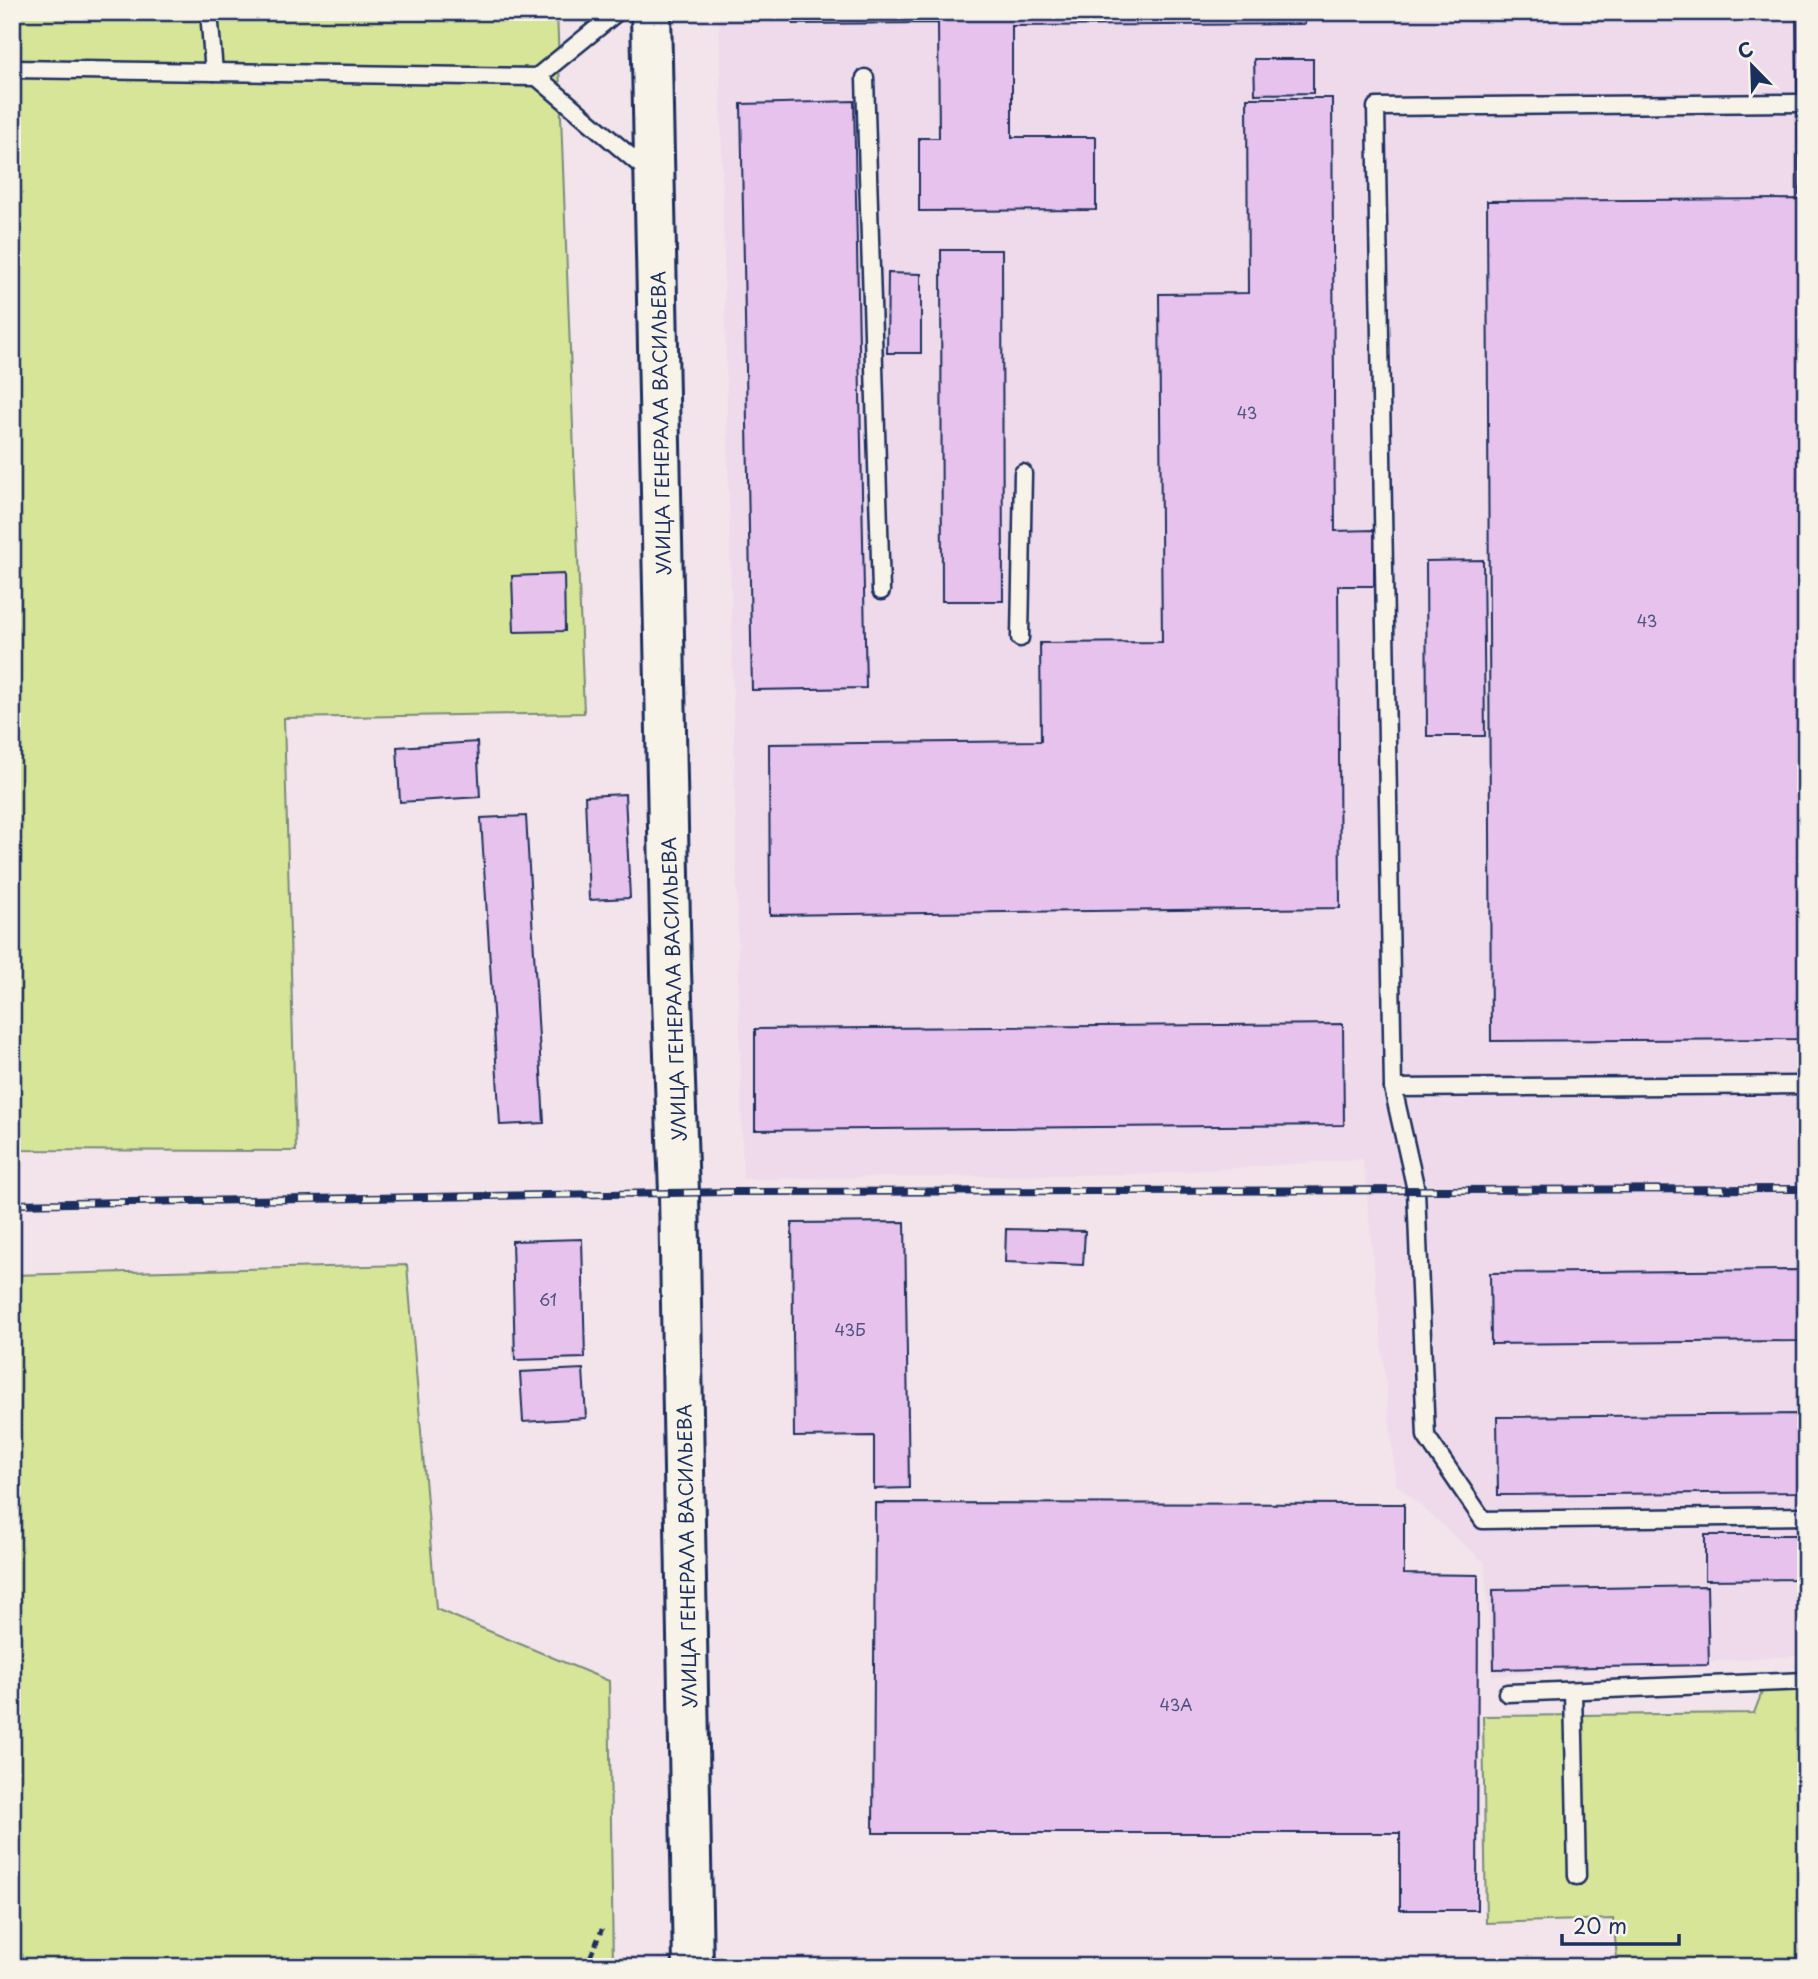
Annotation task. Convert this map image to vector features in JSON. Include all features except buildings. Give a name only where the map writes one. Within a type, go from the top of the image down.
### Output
[{"type":"main road","name":"УЛИЦА ГЕНЕРАЛА ВАСИЛЬЕВА","points":[[651,12],[671,958],[679,1193],[693,1967]]},
{"type":"lane","points":[[209,12],[214,72]]},
{"type":"lane","points":[[537,77],[617,12]]},
{"type":"lane","points":[[12,69],[537,77],[654,176]]},
{"type":"lane","points":[[865,78],[881,591]]},
{"type":"lane","points":[[1797,103],[1376,107],[1392,1088],[1416,1190],[1426,1436],[1483,1520],[1806,1516]]},
{"type":"lane","points":[[1020,638],[1023,473]]},
{"type":"lane","points":[[1392,1088],[1806,1085]]},
{"type":"lane","points":[[1507,1693],[1806,1681]]},
{"type":"lane","points":[[1573,1691],[1577,1876]]},
{"type":"path","points":[[586,1967],[602,1929]]},
{"type":"shaded area","points":[[719,12],[1806,12],[1806,1655],[1492,1676],[1485,1563],[1396,1484],[1363,1159],[1149,1174],[743,1179]]},
{"type":"green space","points":[[12,12],[557,12],[584,713],[284,718],[296,1151],[12,1150]]},
{"type":"green space","points":[[407,1265],[436,1609],[609,1681],[613,1967],[12,1967],[12,1275]]},
{"type":"green space","points":[[1786,1681],[1806,1681],[1806,1967],[1618,1967],[1613,1919],[1486,1923],[1483,1716],[1754,1713],[1762,1692]]},
{"type":"railway","points":[[12,1204],[729,1192],[1806,1189]]}]
